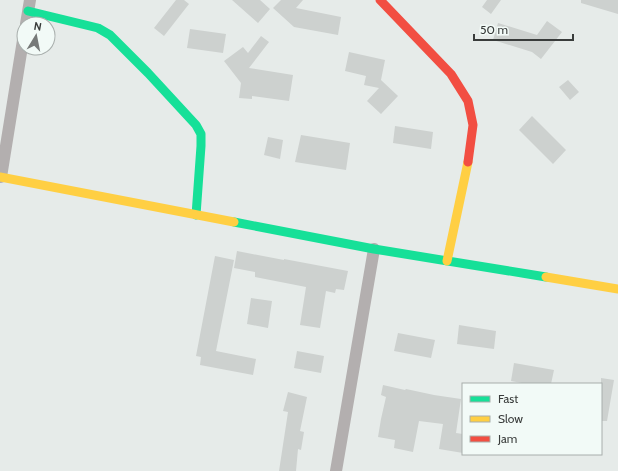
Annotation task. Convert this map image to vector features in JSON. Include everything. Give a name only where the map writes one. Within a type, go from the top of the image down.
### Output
[{"type":"street","points":[[380,0],[451,74],[468,101],[473,125],[468,162],[447,261]]},
{"type":"street","points":[[27,16],[29,6],[98,28],[110,35],[148,73],[196,125],[200,134],[202,146],[196,215]]},
{"type":"street","points":[[20,56],[1,177],[374,249],[618,289]]},
{"type":"street","points":[[336,471],[374,249]]},
{"type":"building","points":[[176,0],[184,0],[189,4],[164,36],[154,28]]},
{"type":"building","points":[[232,0],[260,0],[270,9],[258,23]]},
{"type":"building","points":[[281,0],[303,0],[296,8],[341,17],[338,35],[294,27],[273,8]]},
{"type":"building","points":[[487,0],[501,0],[491,14],[482,7]]},
{"type":"building","points":[[581,0],[618,0],[618,14],[581,3]]},
{"type":"building","points":[[547,21],[562,32],[541,59],[532,52],[493,40],[498,23],[537,35]]},
{"type":"building","points":[[190,29],[226,34],[223,53],[187,48]]},
{"type":"building","points":[[261,36],[269,42],[249,68],[293,75],[289,101],[252,96],[252,99],[239,98],[241,83],[224,61],[243,47],[248,53]]},
{"type":"building","points":[[349,52],[385,60],[381,80],[398,96],[381,114],[367,101],[379,88],[364,85],[366,76],[345,71]]},
{"type":"building","points":[[568,80],[579,92],[570,100],[559,87]]},
{"type":"building","points":[[532,116],[566,150],[553,164],[519,130]]},
{"type":"building","points":[[395,126],[433,132],[431,149],[393,143]]},
{"type":"building","points":[[301,135],[350,143],[346,170],[295,162]]},
{"type":"building","points":[[268,137],[283,140],[280,159],[264,155]]},
{"type":"building","points":[[237,251],[348,271],[344,290],[336,289],[335,293],[326,291],[320,328],[300,325],[306,287],[255,277],[255,272],[234,268]]},
{"type":"building","points":[[215,256],[234,260],[216,351],[256,359],[253,375],[200,365],[201,357],[196,356]]},
{"type":"building","points":[[251,298],[272,301],[268,328],[247,324]]},
{"type":"building","points":[[459,325],[496,331],[494,349],[457,344]]},
{"type":"building","points":[[398,333],[435,340],[431,358],[394,351]]},
{"type":"building","points":[[297,351],[324,356],[321,373],[294,368]]},
{"type":"building","points":[[514,363],[554,370],[551,383],[522,383],[511,381]]},
{"type":"building","points":[[601,378],[614,380],[607,421],[602,421]]},
{"type":"building","points":[[383,385],[461,399],[456,433],[462,434],[462,453],[439,449],[443,424],[419,421],[413,452],[394,448],[395,440],[378,437],[386,397],[381,395]]},
{"type":"building","points":[[288,392],[307,397],[300,431],[304,432],[301,450],[298,449],[296,471],[279,471],[288,412],[283,411]]},
{"type":"traffic: fast","points":[[28,11],[98,28],[110,35],[148,73],[196,125],[201,134],[196,215]]},
{"type":"traffic: fast","points":[[234,222],[374,249],[546,277]]},
{"type":"traffic: slow","points":[[447,261],[468,162]]},
{"type":"traffic: slow","points":[[0,177],[234,222]]},
{"type":"traffic: slow","points":[[546,277],[618,289]]},
{"type":"traffic: jam","points":[[380,0],[451,74],[468,101],[473,125],[468,162]]}]
